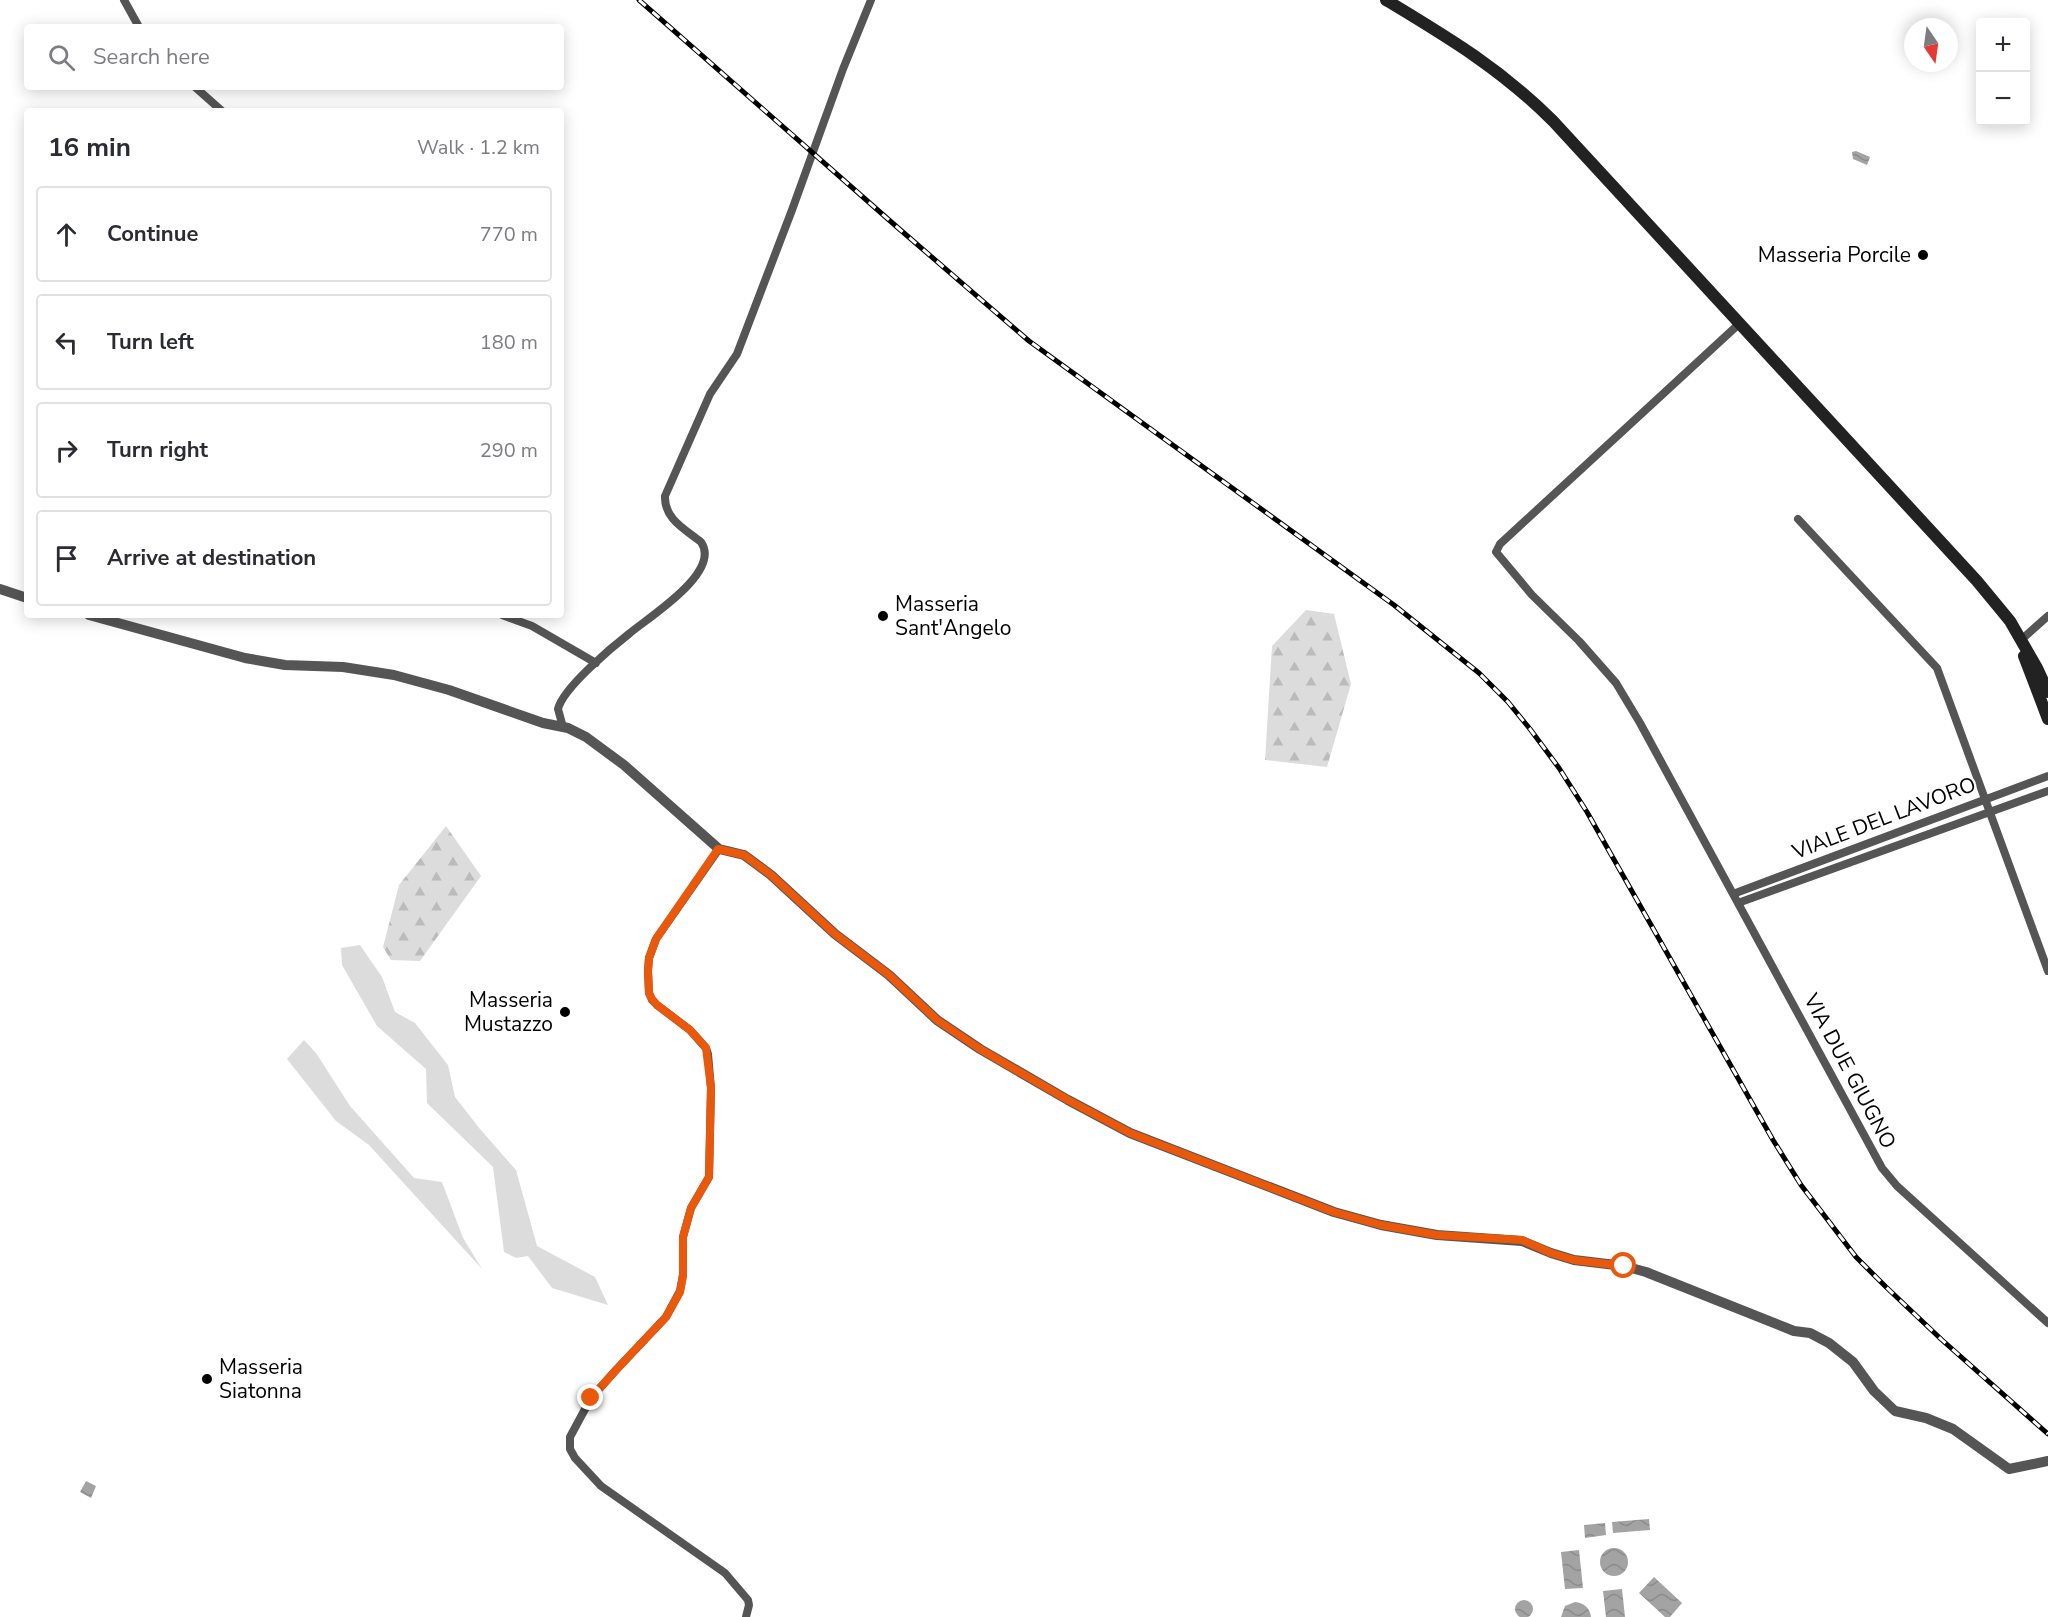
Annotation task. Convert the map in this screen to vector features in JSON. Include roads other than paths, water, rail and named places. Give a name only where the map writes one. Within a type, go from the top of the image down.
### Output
[{"type":"main road","points":[[1386,0],[1469,50],[1508,78],[1531,99],[1940,540],[2010,621],[2048,692]]},
{"type":"main road","points":[[2010,621],[2047,718]]},
{"type":"street","points":[[124,0],[137,24]]},
{"type":"street","points":[[563,727],[558,709],[560,702],[596,663],[684,589],[699,572],[705,561],[705,547],[670,518],[665,496],[710,394],[737,354],[871,0]]},
{"type":"street","points":[[198,90],[219,108]]},
{"type":"street","name":"VIA DUE GIUGNO","points":[[1740,323],[1500,544],[1496,552],[1532,595],[1579,641],[1616,683],[1640,723],[1882,1168],[1898,1186],[2048,1323]]},
{"type":"street","points":[[1798,519],[1937,668],[2048,971]]},
{"type":"street","points":[[0,589],[24,597]]},
{"type":"street","points":[[2021,640],[2048,616]]},
{"type":"street","points":[[100,618],[245,658],[285,665],[342,667],[394,675],[449,690],[543,723],[563,727],[586,737],[624,765],[718,849],[744,855],[771,875],[835,934],[889,975],[937,1020],[971,1043],[1068,1100],[1130,1133],[1334,1212],[1381,1225],[1437,1235],[1522,1240],[1574,1260],[1624,1266],[1646,1272],[1794,1331],[1810,1333],[1829,1343],[1853,1362],[1874,1391],[1895,1411],[1926,1418],[1953,1429],[2009,1469],[2048,1461]]},
{"type":"street","points":[[510,618],[532,626],[596,663]]},
{"type":"street","name":"VIALE DEL LAVORO","points":[[1733,894],[2048,776]]},
{"type":"street","points":[[1738,903],[2048,791]]},
{"type":"street","points":[[718,849],[656,939],[649,958],[648,971],[649,993],[652,999],[690,1030],[706,1048],[711,1088],[709,1177],[691,1208],[683,1237],[683,1275],[680,1292],[666,1317],[591,1398],[569,1443],[575,1458],[601,1486],[725,1573],[748,1600],[746,1617]]},
{"type":"water","points":[[1856,151],[1870,157],[1867,165],[1853,159],[1852,152]]},
{"type":"water","points":[[86,1481],[96,1486],[91,1498],[80,1492]]},
{"type":"water","points":[[1649,1519],[1650,1530],[1613,1533],[1612,1522]]},
{"type":"water","points":[[1605,1523],[1606,1535],[1585,1538],[1584,1525]]},
{"type":"water","points":[[1614,1548],[1624,1552],[1628,1562],[1624,1572],[1614,1576],[1604,1572],[1600,1562],[1604,1552]]},
{"type":"water","points":[[1579,1550],[1583,1588],[1565,1589],[1561,1552]]},
{"type":"water","points":[[1654,1577],[1682,1603],[1670,1617],[1665,1617],[1639,1593]]},
{"type":"water","points":[[1622,1589],[1625,1617],[1606,1617],[1603,1591]]},
{"type":"water","points":[[1520,1600],[1528,1600],[1533,1605],[1531,1616],[1520,1618],[1515,1613],[1515,1605]]},
{"type":"water","points":[[1575,1602],[1586,1606],[1591,1617],[1561,1617],[1565,1606]]},
{"type":"railway","points":[[639,0],[1029,341],[1394,605],[1479,673],[1508,702],[1559,768],[1587,812],[1773,1140],[1801,1185],[1856,1257],[1942,1340],[2048,1434]]},
{"type":"place","name":"Masseria Porcile","points":[[1923,255]]},
{"type":"place","name":"Masseria Sant'Angelo","points":[[883,616]]},
{"type":"place","name":"Masseria Mustazzo","points":[[565,1012]]},
{"type":"place","name":"Masseria Siatonna","points":[[207,1379]]}]
